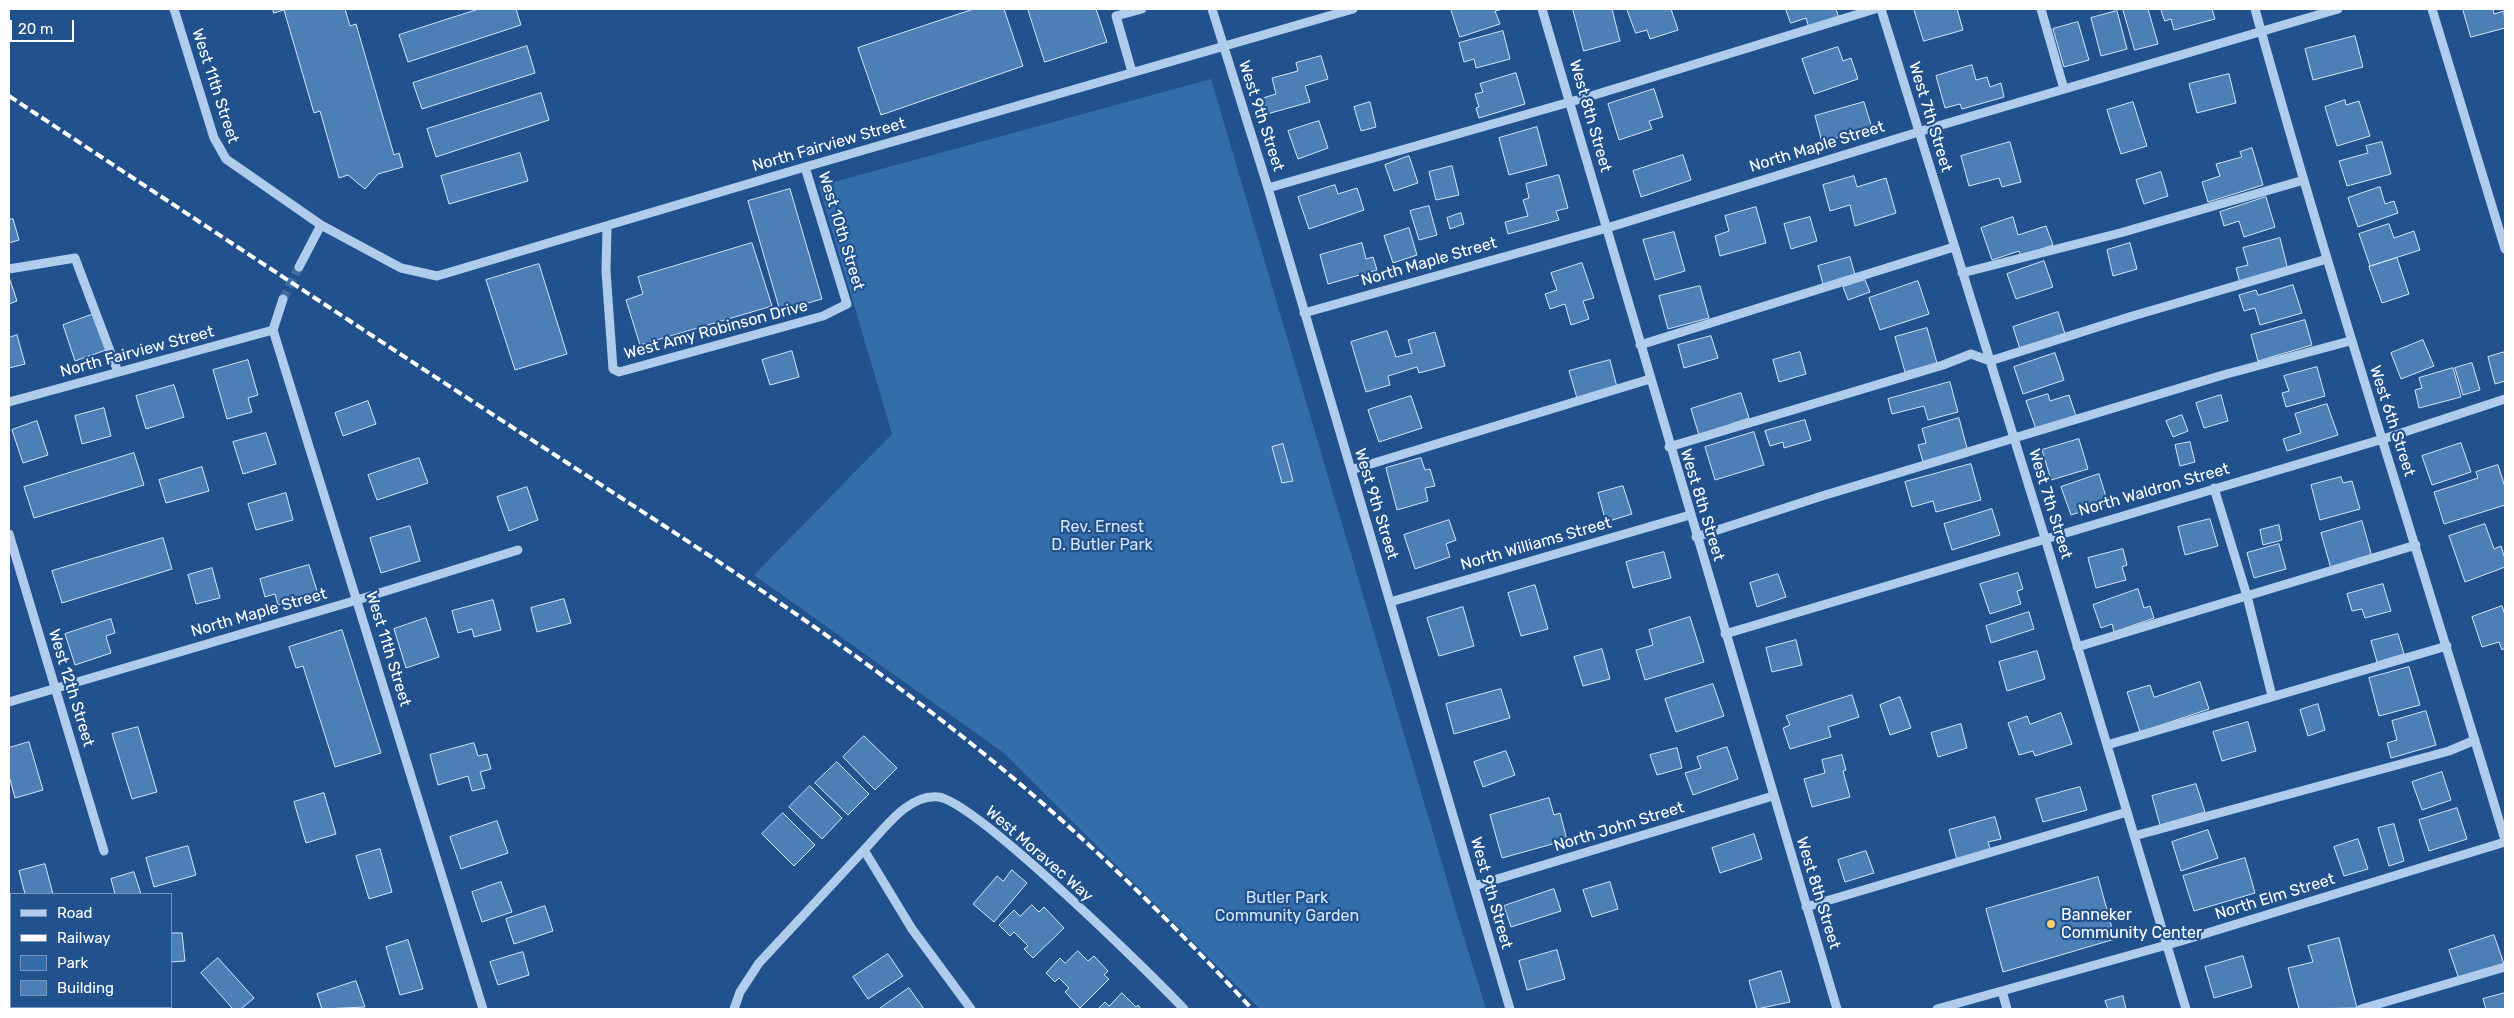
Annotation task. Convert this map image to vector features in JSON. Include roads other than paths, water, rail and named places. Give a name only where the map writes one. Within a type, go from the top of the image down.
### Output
[{"type":"street","name":"West 11th Street","points":[[174,9],[218,149],[235,167],[321,225]]},
{"type":"street","points":[[1132,72],[1116,16],[1142,9]]},
{"type":"street","name":"West 9th Street","points":[[1212,9],[1268,188],[1510,1009]]},
{"type":"street","name":"North Fairview Street","points":[[321,225],[401,268],[437,276],[805,167],[1353,9]]},
{"type":"street","name":"West 8th Street","points":[[1542,9],[1836,1009]]},
{"type":"street","points":[[1268,188],[1570,101],[1875,9]]},
{"type":"street","name":"West 7th Street","points":[[1881,9],[2045,538],[2186,1009]]},
{"type":"street","points":[[2040,9],[2064,89]]},
{"type":"street","name":"West 6th Street","points":[[2255,9],[2350,341],[2416,545],[2505,841]]},
{"type":"street","name":"North Maple Street","points":[[1304,313],[1607,228],[1918,132],[2338,9]]},
{"type":"street","points":[[2432,9],[2505,249]]},
{"type":"street","name":"West 10th Street","points":[[805,167],[847,304]]},
{"type":"street","points":[[1962,273],[2120,233],[2304,180]]},
{"type":"street","points":[[299,267],[321,225]]},
{"type":"street","name":"West Amy Robinson Drive","points":[[607,227],[606,271],[613,369],[619,372],[823,316],[847,304]]},
{"type":"street","points":[[1640,345],[1954,247]]},
{"type":"street","points":[[9,269],[75,258],[118,372]]},
{"type":"street","points":[[1670,447],[1943,366],[1971,354],[1990,361],[2126,318],[2327,259]]},
{"type":"street","points":[[273,330],[283,299]]},
{"type":"street","name":"West 11th Street","points":[[273,330],[483,1009]]},
{"type":"street","name":"North Fairview Street","points":[[9,402],[273,330]]},
{"type":"street","points":[[1696,537],[1822,496],[2223,374],[2350,341]]},
{"type":"street","points":[[1351,470],[1650,379]]},
{"type":"street","name":"North Waldron Street","points":[[1725,634],[2383,439],[2505,399]]},
{"type":"street","points":[[2214,488],[2247,596],[2272,696]]},
{"type":"street","name":"North Williams Street","points":[[1390,602],[1690,515]]},
{"type":"street","name":"West 12th Street","points":[[9,534],[11,552],[104,851]]},
{"type":"street","points":[[2077,647],[2416,545]]},
{"type":"street","name":"North Maple Street","points":[[9,702],[357,600],[518,550]]},
{"type":"street","points":[[2107,745],[2447,646]]},
{"type":"street","points":[[2134,836],[2449,751],[2476,740]]},
{"type":"street","name":"North John Street","points":[[1474,886],[1773,796]]},
{"type":"street","name":"West Moravec Way","points":[[734,1009],[740,992],[759,963],[864,850],[910,803],[938,797],[955,802],[1022,856],[1158,982],[1184,1009]]},
{"type":"street","points":[[1806,907],[2127,812]]},
{"type":"street","name":"North Elm Street","points":[[1937,1009],[2166,946],[2505,841]]},
{"type":"street","points":[[864,850],[912,929],[971,1009]]},
{"type":"street","points":[[2361,1009],[2505,967]]},
{"type":"street","points":[[2002,991],[2007,1009]]},
{"type":"tunnel","points":[[283,299],[299,267]]},
{"type":"railway","points":[[9,96],[699,549],[879,673],[994,762],[1062,820],[1159,912],[1252,1009]]},
{"type":"place","name":"Banneker Community Center","points":[[2051,924]]},
{"type":"park label","name":"Rev. Ernest D. Butler Park","points":[[1102,536]]},
{"type":"park label","name":"Butler Park Community Garden","points":[[1287,907]]}]
